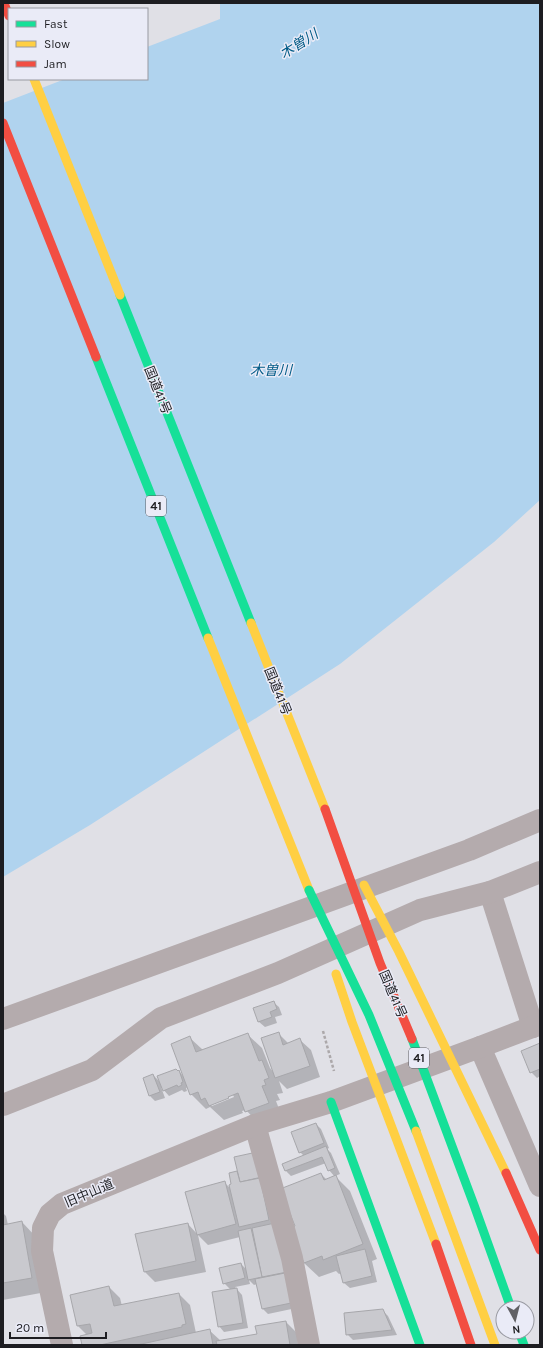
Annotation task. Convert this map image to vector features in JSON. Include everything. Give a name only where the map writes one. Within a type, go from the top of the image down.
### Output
[{"type":"main road","points":[[4,3],[8,13]]},
{"type":"main road","name":"国道41号","points":[[34,80],[325,809],[380,963],[414,1045],[508,1300]]},
{"type":"main road","name":"41","points":[[3,123],[308,890],[369,1015],[404,1099],[495,1345]]},
{"type":"main road","points":[[325,809],[399,952],[517,1195],[540,1250]]},
{"type":"main road","points":[[308,890],[352,1022],[428,1221],[471,1345]]},
{"type":"main road","points":[[336,1100],[420,1345]]},
{"type":"street","points":[[3,1019],[469,850],[540,820]]},
{"type":"street","points":[[3,1105],[92,1070],[160,1018],[278,973],[420,910],[490,892],[540,872]]},
{"type":"street","points":[[490,892],[536,1025]]},
{"type":"street","name":"旧中山道","points":[[62,1345],[42,1251],[43,1228],[50,1214],[62,1204],[255,1125],[336,1100],[536,1025]]},
{"type":"street","points":[[480,1047],[540,1186]]},
{"type":"street","points":[[255,1125],[292,1258],[309,1345]]},
{"type":"path","points":[[323,1030],[336,1100]]},
{"type":"water","name":"木曽川","points":[[220,3],[540,3],[540,500],[494,542],[340,664],[90,825],[3,877],[3,103],[62,80],[148,80],[148,47],[220,19]]},
{"type":"building","points":[[274,1001],[277,1009],[270,1012],[272,1017],[258,1022],[253,1008]]},
{"type":"building","points":[[279,1032],[283,1045],[300,1038],[310,1066],[275,1078],[261,1038]]},
{"type":"building","points":[[248,1033],[259,1061],[262,1060],[269,1078],[264,1080],[266,1085],[262,1086],[269,1103],[245,1112],[238,1093],[209,1106],[205,1098],[201,1100],[198,1092],[190,1095],[171,1044],[190,1036],[196,1052]]},
{"type":"building","points":[[540,1043],[540,1069],[530,1073],[521,1051]]},
{"type":"building","points":[[176,1069],[178,1071],[179,1070],[183,1082],[181,1083],[182,1085],[178,1087],[177,1085],[163,1091],[157,1076]]},
{"type":"building","points":[[153,1074],[160,1092],[149,1096],[143,1078]]},
{"type":"building","points":[[316,1123],[324,1143],[299,1153],[291,1132]]},
{"type":"building","points":[[326,1146],[335,1168],[328,1171],[322,1157],[285,1171],[282,1164]]},
{"type":"building","points":[[257,1152],[262,1177],[240,1182],[234,1157]]},
{"type":"building","points":[[237,1171],[240,1182],[260,1178],[269,1220],[239,1227],[229,1185],[231,1184],[229,1173]]},
{"type":"building","points":[[321,1173],[324,1180],[336,1175],[363,1244],[323,1260],[322,1256],[304,1263],[290,1229],[295,1226],[280,1189]]},
{"type":"building","points":[[225,1181],[236,1224],[197,1235],[185,1192]]},
{"type":"building","points":[[22,1221],[32,1278],[3,1283],[3,1225]]},
{"type":"building","points":[[188,1223],[196,1261],[144,1272],[135,1234]]},
{"type":"building","points":[[275,1223],[292,1271],[262,1277],[252,1228]]},
{"type":"building","points":[[251,1228],[262,1277],[248,1280],[238,1231]]},
{"type":"building","points":[[365,1249],[372,1276],[343,1283],[336,1256]]},
{"type":"building","points":[[241,1263],[245,1278],[223,1284],[219,1268]]},
{"type":"building","points":[[290,1272],[296,1302],[262,1309],[255,1279]]},
{"type":"building","points":[[109,1286],[114,1306],[179,1293],[186,1324],[182,1325],[182,1327],[100,1345],[82,1345],[80,1336],[92,1333],[90,1324],[77,1326],[70,1295]]},
{"type":"building","points":[[237,1288],[243,1323],[218,1327],[212,1292]]},
{"type":"building","points":[[383,1309],[392,1330],[346,1335],[344,1313]]},
{"type":"building","points":[[286,1321],[290,1345],[217,1345],[216,1341],[257,1334],[255,1326]]},
{"type":"building","points":[[210,1329],[213,1345],[137,1345]]},
{"type":"traffic: fast","points":[[120,295],[251,623]]},
{"type":"traffic: fast","points":[[96,357],[208,638]]},
{"type":"traffic: fast","points":[[309,890],[369,1015],[416,1131]]},
{"type":"traffic: fast","points":[[412,1039],[508,1300]]},
{"type":"traffic: fast","points":[[331,1102],[420,1345]]},
{"type":"traffic: fast","points":[[522,1340],[524,1345]]},
{"type":"traffic: slow","points":[[34,80],[120,295]]},
{"type":"traffic: slow","points":[[251,623],[325,809]]},
{"type":"traffic: slow","points":[[208,638],[309,890]]},
{"type":"traffic: slow","points":[[364,885],[399,952],[506,1173]]},
{"type":"traffic: slow","points":[[336,974],[352,1022],[436,1244]]},
{"type":"traffic: slow","points":[[416,1131],[495,1345]]},
{"type":"traffic: jam","points":[[4,3],[8,13]]},
{"type":"traffic: jam","points":[[3,123],[96,357]]},
{"type":"traffic: jam","points":[[325,809],[380,963],[412,1039]]},
{"type":"traffic: jam","points":[[506,1173],[540,1250]]},
{"type":"traffic: jam","points":[[436,1244],[471,1345]]}]
